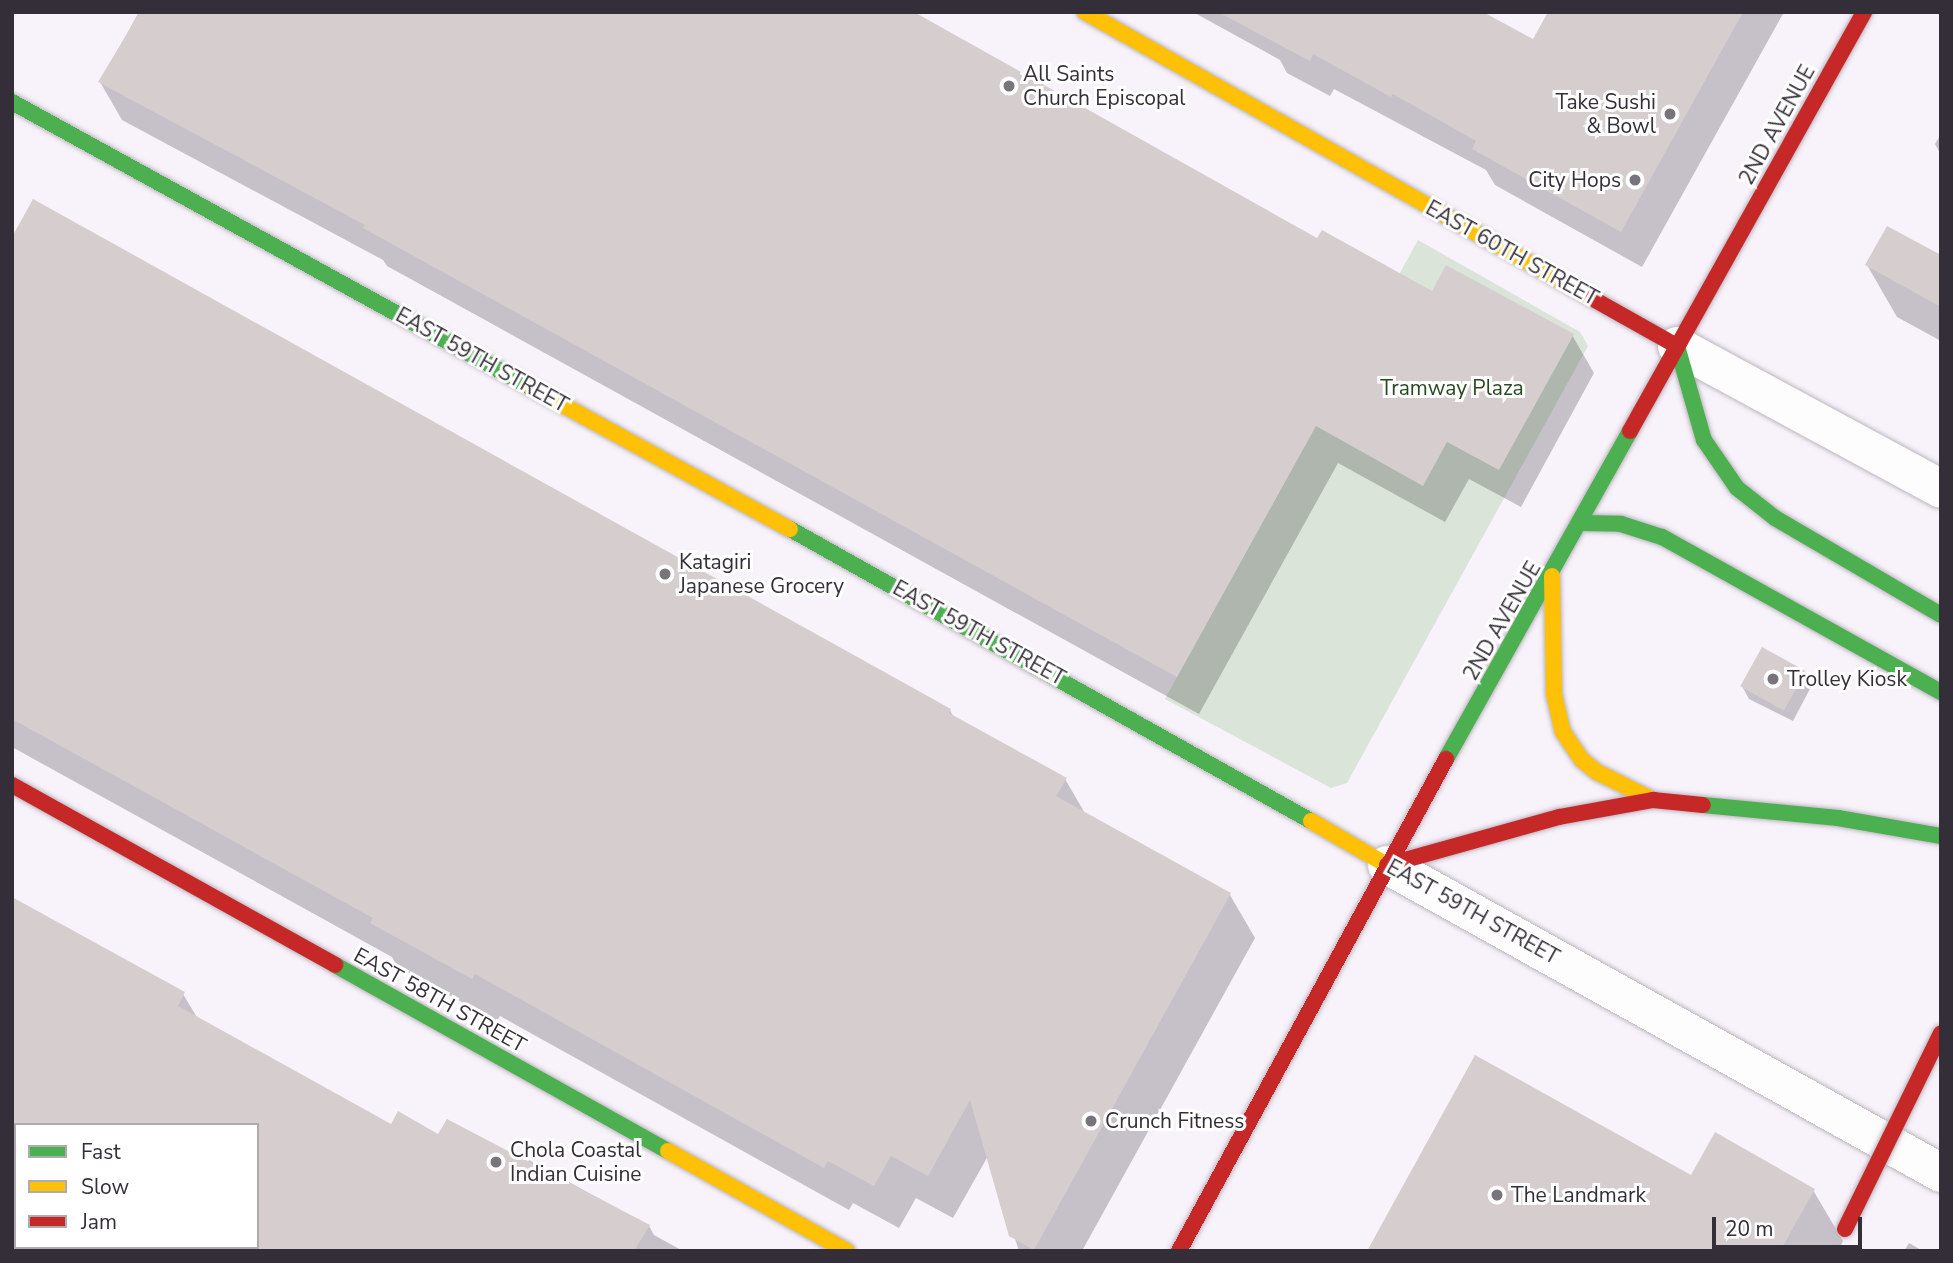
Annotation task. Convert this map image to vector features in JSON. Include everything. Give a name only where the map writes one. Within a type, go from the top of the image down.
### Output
[{"type":"main road","name":"EAST 60TH STREET","points":[[1085,12],[1677,346]]},
{"type":"main road","name":"2ND AVENUE","points":[[1179,1251],[1387,865],[1582,523],[1677,346],[1864,12]]},
{"type":"main road","name":"EAST 59TH STREET","points":[[12,102],[1049,671],[1387,865]]},
{"type":"main road","points":[[1677,346],[1704,440],[1737,488],[1775,517],[1941,615]]},
{"type":"main road","points":[[1582,523],[1621,524],[1662,537],[1941,692]]},
{"type":"main road","points":[[1552,576],[1554,694],[1563,732],[1582,760],[1597,772],[1653,800]]},
{"type":"main road","name":"EAST 58TH STREET","points":[[12,785],[847,1251]]},
{"type":"main road","points":[[1387,865],[1559,817],[1653,800],[1838,818],[1941,836]]},
{"type":"main road","points":[[1842,1234],[1941,1034]]},
{"type":"street","name":"EAST 60TH STREET","points":[[1677,346],[1941,489]]},
{"type":"street","name":"EAST 59TH STREET","points":[[1387,865],[1941,1173]]},
{"type":"green space","name":"Tramway Plaza","points":[[1418,240],[1580,332],[1588,346],[1347,783],[1331,788],[1165,699]]},
{"type":"building","points":[[140,12],[914,12],[1317,238],[1322,230],[1432,291],[1446,265],[1574,334],[1499,470],[1447,442],[1423,486],[1316,426],[1177,677],[363,228],[365,225],[98,82]]},
{"type":"building","points":[[1218,12],[1483,12],[1533,39],[1548,12],[1743,12],[1621,232],[1472,149],[1476,141],[1393,94],[1391,97],[1313,54],[1310,61]]},
{"type":"building","points":[[33,199],[951,709],[949,713],[1067,778],[1056,796],[1231,893],[1034,1250],[1009,1236],[970,1100],[928,1176],[891,1156],[874,1186],[828,1161],[824,1168],[475,974],[472,979],[370,923],[373,918],[12,719],[12,237]]},
{"type":"building","points":[[1887,226],[1941,255],[1941,307],[1865,265]]},
{"type":"building","name":"Trolley Kiosk","points":[[1762,647],[1806,671],[1784,711],[1740,686]]},
{"type":"building","points":[[12,897],[185,992],[178,1006],[391,1124],[398,1111],[438,1134],[447,1119],[650,1225],[634,1251],[257,1251],[259,1123],[12,1125]]},
{"type":"building","name":"The Landmark","points":[[1475,1055],[1691,1175],[1715,1132],[1815,1189],[1780,1251],[1367,1251]]},
{"type":"traffic: fast","points":[[12,102],[532,388]]},
{"type":"traffic: fast","points":[[1677,346],[1704,440],[1737,488],[1775,518],[1941,615]]},
{"type":"traffic: fast","points":[[1446,759],[1630,431]]},
{"type":"traffic: fast","points":[[1582,523],[1621,524],[1662,537],[1941,692]]},
{"type":"traffic: fast","points":[[790,529],[1311,821]]},
{"type":"traffic: fast","points":[[1703,805],[1838,818],[1941,836]]},
{"type":"traffic: fast","points":[[335,965],[668,1151]]},
{"type":"traffic: slow","points":[[1085,12],[1570,286]]},
{"type":"traffic: slow","points":[[532,388],[790,529]]},
{"type":"traffic: slow","points":[[1552,576],[1554,694],[1563,732],[1582,760],[1597,772],[1653,800]]},
{"type":"traffic: slow","points":[[1311,821],[1387,865]]},
{"type":"traffic: slow","points":[[668,1151],[847,1251]]},
{"type":"traffic: jam","points":[[1630,431],[1864,12]]},
{"type":"traffic: jam","points":[[1570,286],[1677,346]]},
{"type":"traffic: jam","points":[[1179,1251],[1446,759]]},
{"type":"traffic: jam","points":[[12,785],[335,965]]},
{"type":"traffic: jam","points":[[1387,865],[1559,817],[1653,800],[1703,805]]},
{"type":"traffic: jam","points":[[1845,1229],[1941,1033]]},
{"type":"place","name":"All Saints Church Episcopal","points":[[1009,86]]},
{"type":"place","name":"Take Sushi & Bowl","points":[[1670,114]]},
{"type":"place","name":"City Hops","points":[[1635,180]]},
{"type":"place","name":"Katagiri Japanese Grocery","points":[[665,574]]},
{"type":"place","name":"Trolley Kiosk","points":[[1773,679]]},
{"type":"place","name":"Crunch Fitness","points":[[1091,1121]]},
{"type":"place","name":"Chola Coastal Indian Cuisine","points":[[496,1162]]},
{"type":"place","name":"The Landmark","points":[[1497,1195]]}]
